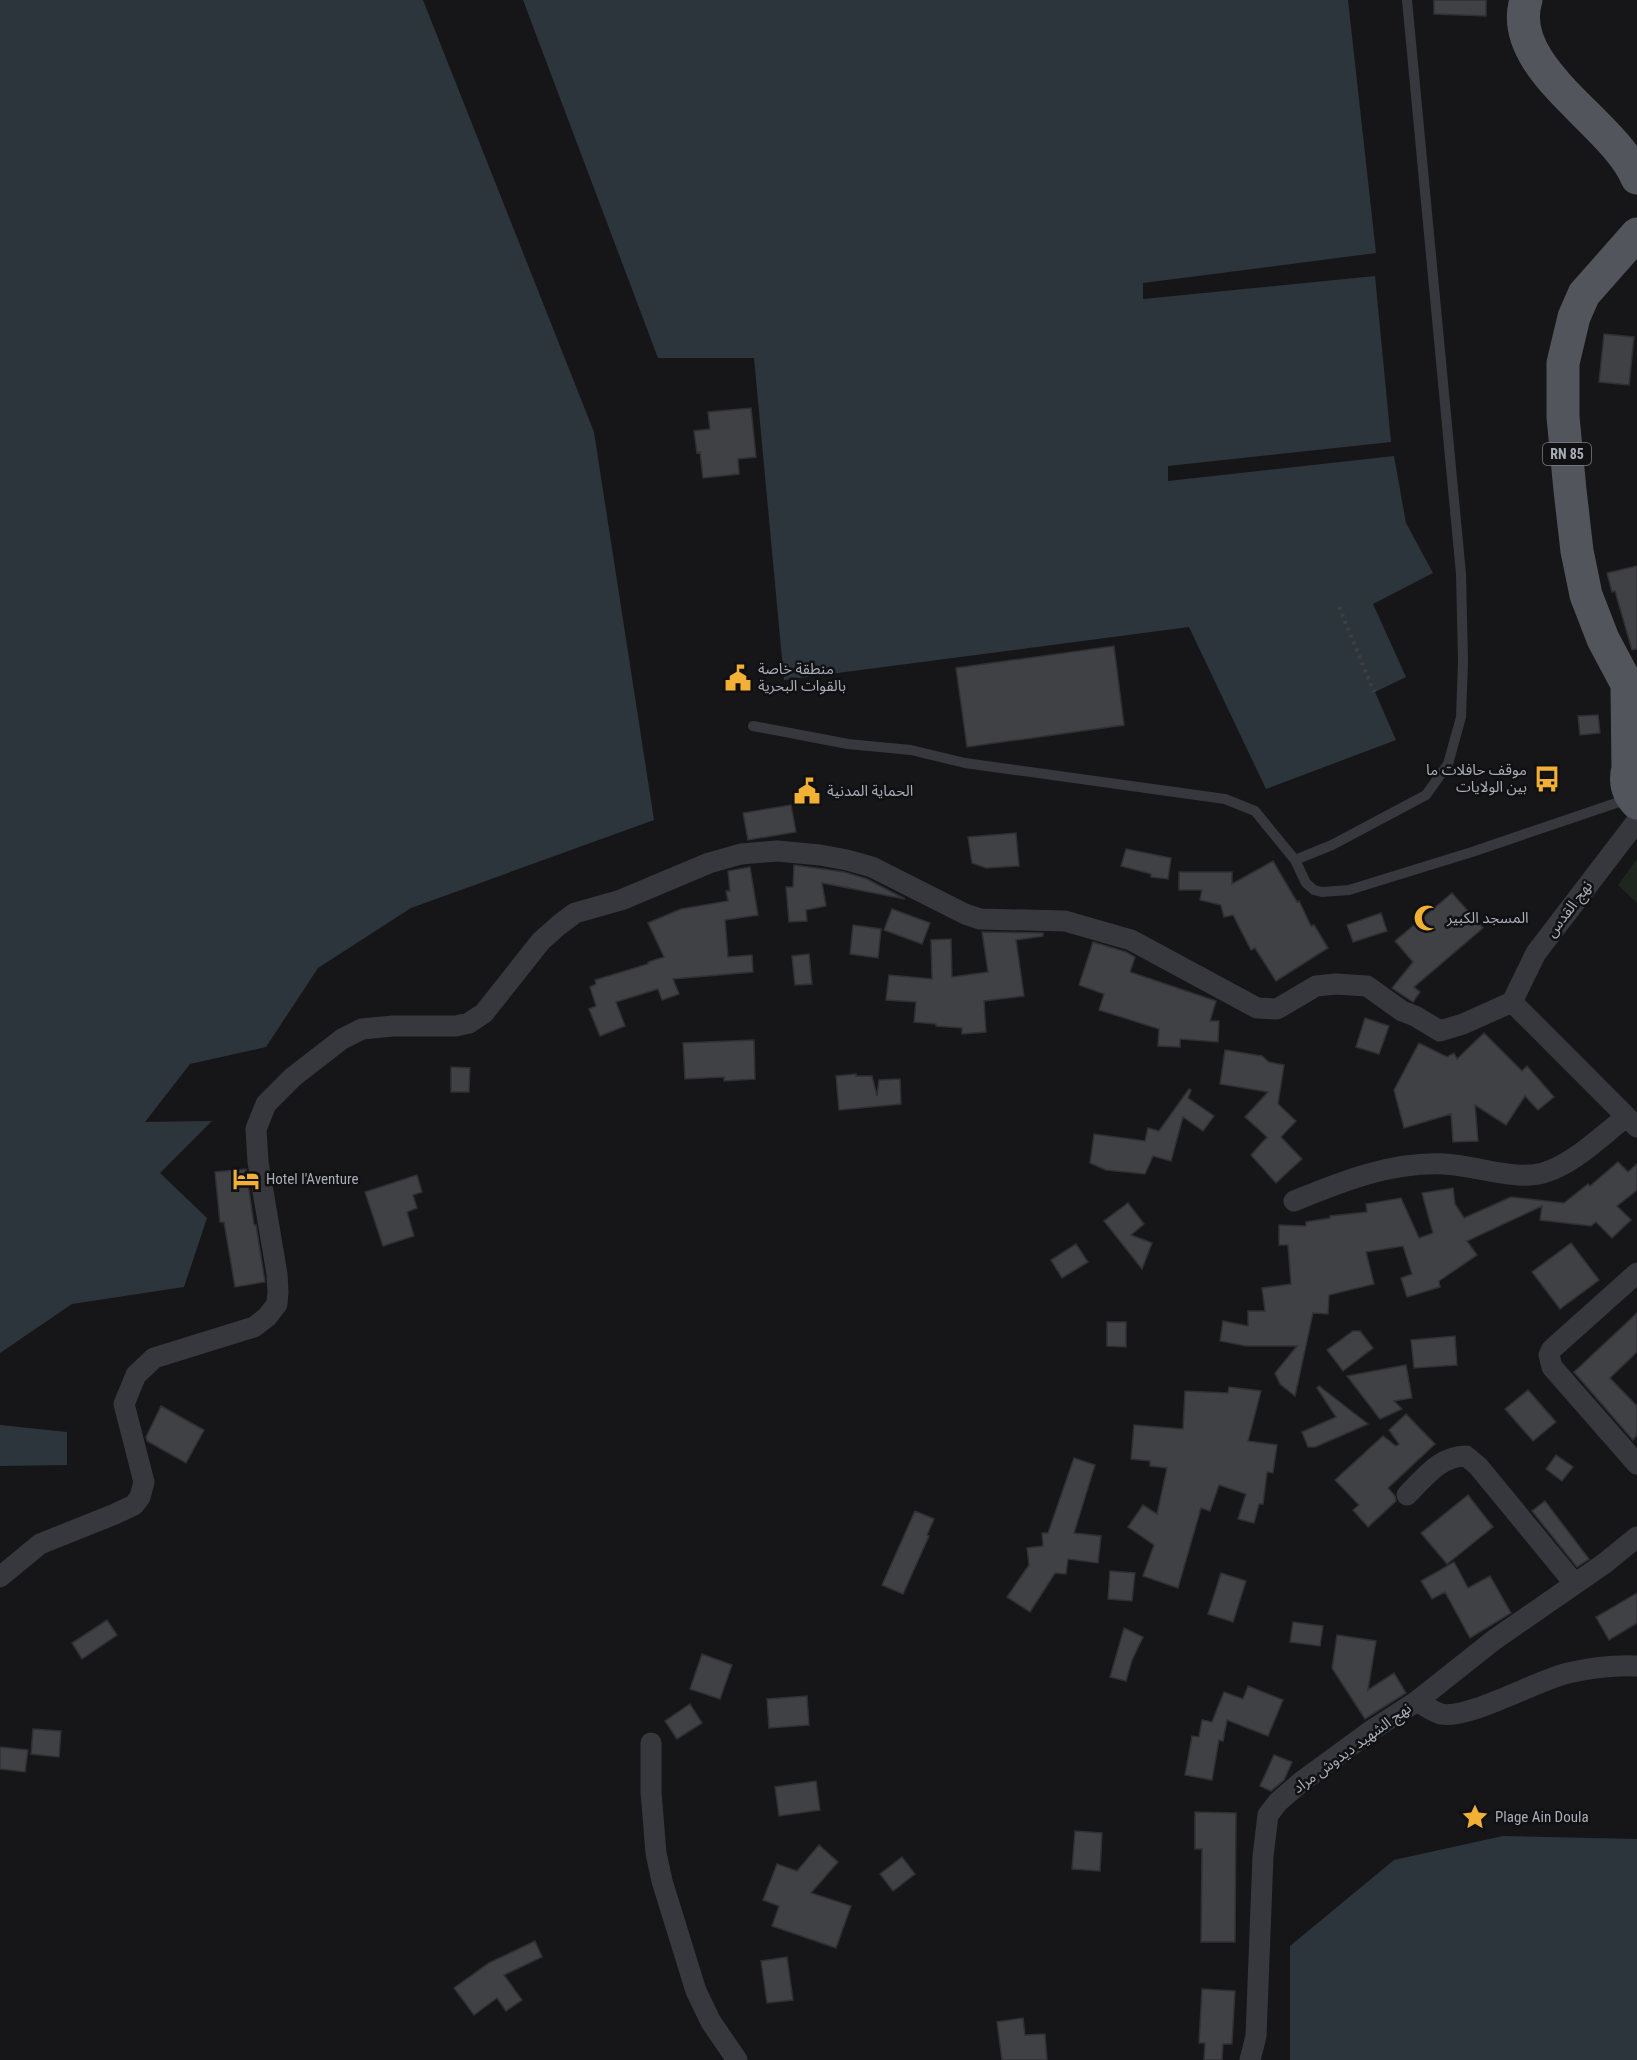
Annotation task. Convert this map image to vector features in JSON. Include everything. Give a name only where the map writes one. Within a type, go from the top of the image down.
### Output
[{"type":"main road","points":[[1526,0],[1523,10],[1525,31],[1531,48],[1541,65],[1561,90],[1612,141],[1631,164],[1637,178]]},
{"type":"main road","name":"RN 85","points":[[1634,790],[1632,695],[1603,639],[1586,595],[1577,551],[1563,417],[1563,363],[1574,317],[1584,294],[1637,234]]},
{"type":"street","name":"نهج القدس","points":[[1512,1002],[1536,953],[1634,790]]},
{"type":"street","points":[[0,1577],[40,1544],[115,1514],[134,1505],[140,1497],[144,1482],[124,1404],[136,1376],[154,1358],[254,1327],[267,1317],[277,1304],[277,1274],[258,1162],[256,1130],[266,1104],[293,1077],[342,1039],[362,1029],[393,1026],[456,1026],[469,1023],[484,1013],[541,941],[575,913],[621,900],[709,863],[741,854],[777,851],[820,855],[872,867],[965,914],[980,919],[1065,921],[1131,940],[1257,1008],[1277,1009],[1316,986],[1336,984],[1367,986],[1402,1011],[1440,1031],[1463,1024],[1512,1002],[1632,1122],[1546,1172],[1504,1173],[1446,1164],[1412,1164],[1367,1173],[1294,1202]]},
{"type":"street","points":[[1637,1273],[1548,1355],[1552,1367],[1637,1464]]},
{"type":"street","points":[[1407,1495],[1433,1468],[1453,1456],[1466,1456],[1478,1466],[1575,1584]]},
{"type":"street","name":"نهج الشهيد ديدوش مراد","points":[[1250,2060],[1256,2036],[1263,1856],[1268,1815],[1278,1802],[1301,1782],[1372,1730],[1417,1701],[1494,1640],[1637,1538]]},
{"type":"street","points":[[1417,1701],[1440,1714],[1453,1715],[1486,1705],[1567,1673],[1637,1666]]},
{"type":"street","points":[[651,1743],[651,1792],[656,1854],[662,1881],[696,1991],[711,2022],[737,2060]]},
{"type":"lane","points":[[1295,860],[1332,845],[1426,795],[1448,764],[1461,717],[1463,660],[1461,574],[1407,0]]},
{"type":"lane","points":[[753,726],[848,744],[911,750],[965,762],[1225,799],[1255,811],[1295,860],[1306,883],[1314,890],[1322,892],[1348,890],[1472,852],[1634,790]]},
{"type":"path","points":[[1339,607],[1374,692]]},
{"type":"shaded area","points":[[0,0],[423,0],[594,432],[654,820],[411,908],[318,968],[266,1047],[190,1064],[145,1122],[212,1121],[160,1173],[207,1218],[184,1287],[72,1304],[0,1353]]},
{"type":"shaded area","points":[[523,0],[1348,0],[1376,253],[1143,283],[1143,299],[1375,276],[1391,442],[1168,466],[1168,481],[1394,456],[1406,523],[1433,573],[1373,604],[1406,677],[1375,692],[1396,740],[1266,789],[1189,627],[784,680],[754,358],[658,358]]},
{"type":"shaded area","points":[[1637,859],[1637,903],[1618,885]]},
{"type":"shaded area","points":[[0,1425],[67,1432],[67,1465],[0,1466]]},
{"type":"shaded area","points":[[1503,1836],[1637,1839],[1637,2060],[1290,2060],[1290,1946],[1394,1860]]},
{"type":"building","points":[[1434,0],[1486,0],[1486,16],[1434,14]]},
{"type":"building","points":[[1604,334],[1634,337],[1629,385],[1599,382]]},
{"type":"building","points":[[751,408],[756,457],[738,459],[739,474],[703,478],[700,452],[697,453],[694,431],[710,429],[708,412]]},
{"type":"building","points":[[1637,566],[1637,649],[1632,650],[1615,591],[1612,592],[1607,573]]},
{"type":"building","points":[[1114,646],[1124,725],[967,747],[956,668]]},
{"type":"building","points":[[1598,715],[1600,733],[1580,735],[1578,716]]},
{"type":"building","points":[[791,805],[796,832],[748,840],[743,813]]},
{"type":"building","points":[[1016,833],[1019,866],[986,868],[972,863],[968,837]]},
{"type":"building","points":[[1126,849],[1171,858],[1168,879],[1151,877],[1151,874],[1121,866]]},
{"type":"building","points":[[1273,861],[1297,902],[1299,901],[1311,926],[1314,925],[1328,948],[1276,981],[1255,948],[1251,950],[1233,915],[1224,917],[1221,905],[1200,900],[1202,890],[1179,890],[1179,872],[1232,872],[1232,884]]},
{"type":"building","points":[[794,865],[844,872],[867,879],[905,899],[822,883],[826,906],[806,910],[807,921],[789,922],[786,887],[793,887]]},
{"type":"building","points":[[750,867],[758,915],[725,920],[728,957],[752,955],[753,972],[673,979],[679,994],[662,1000],[658,989],[616,1002],[625,1026],[600,1036],[589,1009],[596,1006],[590,987],[596,984],[595,980],[664,957],[648,923],[681,909],[728,901],[726,891],[730,891],[728,871]]},
{"type":"building","points":[[1452,893],[1483,928],[1414,987],[1420,992],[1413,1002],[1392,988],[1413,962],[1395,941]]},
{"type":"building","points":[[892,909],[930,923],[922,944],[884,930]]},
{"type":"building","points":[[1381,913],[1387,931],[1353,942],[1347,925]]},
{"type":"building","points":[[853,925],[881,929],[878,958],[850,954]]},
{"type":"building","points":[[982,932],[1043,933],[1043,936],[1016,940],[1024,996],[984,1001],[986,1032],[962,1034],[962,1028],[914,1022],[916,1002],[886,1000],[889,975],[932,979],[931,940],[951,939],[952,977],[988,972]]},
{"type":"building","points":[[1093,942],[1135,957],[1130,972],[1216,1001],[1210,1021],[1219,1021],[1218,1042],[1180,1039],[1180,1047],[1158,1046],[1159,1029],[1099,1010],[1104,994],[1079,985]]},
{"type":"building","points":[[809,954],[812,984],[795,985],[792,956]]},
{"type":"building","points":[[1365,1018],[1389,1026],[1379,1054],[1356,1047]]},
{"type":"building","points":[[1484,1033],[1522,1071],[1527,1066],[1554,1097],[1538,1110],[1525,1096],[1506,1125],[1475,1105],[1478,1141],[1453,1142],[1451,1114],[1404,1128],[1394,1090],[1419,1043],[1447,1057],[1454,1053],[1457,1059]]},
{"type":"building","points":[[754,1040],[755,1079],[724,1081],[724,1077],[685,1079],[683,1043]]},
{"type":"building","points":[[1225,1050],[1262,1056],[1269,1062],[1284,1065],[1278,1104],[1296,1121],[1281,1137],[1302,1159],[1276,1183],[1251,1155],[1267,1137],[1245,1117],[1268,1092],[1220,1084]]},
{"type":"building","points":[[451,1067],[470,1068],[469,1092],[451,1092]]},
{"type":"building","points":[[856,1074],[856,1076],[872,1076],[877,1096],[879,1080],[900,1079],[901,1104],[839,1110],[836,1076]]},
{"type":"building","points":[[1189,1089],[1191,1090],[1188,1098],[1214,1116],[1203,1131],[1183,1117],[1171,1161],[1153,1156],[1145,1174],[1106,1170],[1090,1163],[1094,1134],[1145,1141],[1148,1128],[1159,1131]]},
{"type":"building","points":[[1618,1162],[1628,1172],[1637,1164],[1637,1190],[1617,1206],[1631,1220],[1612,1238],[1596,1222],[1591,1226],[1540,1220],[1542,1206],[1467,1241],[1477,1255],[1439,1281],[1440,1287],[1407,1297],[1401,1278],[1412,1274],[1403,1246],[1366,1252],[1374,1284],[1329,1295],[1328,1314],[1313,1313],[1295,1396],[1280,1384],[1275,1373],[1297,1346],[1246,1346],[1220,1341],[1223,1321],[1248,1326],[1248,1311],[1265,1311],[1262,1288],[1291,1284],[1288,1245],[1279,1245],[1279,1225],[1306,1226],[1306,1222],[1330,1218],[1330,1216],[1367,1212],[1366,1204],[1401,1198],[1419,1238],[1433,1233],[1422,1193],[1453,1188],[1455,1204],[1464,1218],[1511,1197],[1564,1203],[1588,1184],[1590,1186]]},
{"type":"building","points":[[246,1169],[265,1282],[235,1287],[224,1222],[220,1222],[215,1172]]},
{"type":"building","points":[[417,1175],[422,1192],[413,1195],[417,1208],[407,1212],[414,1236],[383,1246],[365,1192]]},
{"type":"building","points":[[1128,1203],[1144,1224],[1131,1235],[1152,1243],[1142,1269],[1104,1221]]},
{"type":"building","points":[[1571,1243],[1599,1280],[1560,1309],[1532,1272]]},
{"type":"building","points":[[1076,1244],[1088,1262],[1062,1278],[1051,1260]]},
{"type":"building","points":[[1637,1313],[1637,1352],[1610,1378],[1637,1406],[1637,1435],[1633,1440],[1574,1372]]},
{"type":"building","points":[[1107,1322],[1126,1322],[1126,1347],[1107,1346]]},
{"type":"building","points":[[1353,1331],[1360,1331],[1373,1348],[1343,1371],[1327,1350]]},
{"type":"building","points":[[1455,1336],[1457,1365],[1414,1368],[1411,1340]]},
{"type":"building","points":[[1406,1365],[1412,1398],[1394,1401],[1402,1409],[1380,1419],[1347,1376]]},
{"type":"building","points":[[1319,1386],[1368,1424],[1315,1447],[1308,1447],[1302,1432],[1336,1417],[1317,1388]]},
{"type":"building","points":[[1229,1387],[1261,1391],[1248,1441],[1277,1445],[1273,1473],[1267,1472],[1263,1504],[1259,1504],[1254,1523],[1238,1519],[1246,1494],[1219,1485],[1210,1511],[1201,1508],[1178,1588],[1143,1576],[1154,1545],[1128,1527],[1143,1505],[1157,1514],[1167,1468],[1150,1466],[1150,1461],[1131,1459],[1134,1425],[1183,1429],[1185,1391],[1228,1393]]},
{"type":"building","points":[[1528,1390],[1556,1422],[1533,1441],[1505,1409]]},
{"type":"building","points":[[161,1406],[204,1430],[186,1463],[147,1441],[146,1437]]},
{"type":"building","points":[[1406,1414],[1435,1444],[1388,1488],[1396,1501],[1368,1527],[1353,1510],[1359,1505],[1335,1480],[1383,1436],[1396,1446],[1399,1444],[1389,1430]]},
{"type":"building","points":[[1556,1455],[1573,1467],[1562,1481],[1546,1469]]},
{"type":"building","points":[[1074,1458],[1095,1465],[1074,1533],[1101,1536],[1098,1563],[1068,1559],[1066,1574],[1055,1573],[1030,1612],[1007,1597],[1029,1565],[1027,1548],[1043,1546],[1042,1533],[1048,1533]]},
{"type":"building","points":[[1468,1495],[1493,1527],[1447,1564],[1421,1533]]},
{"type":"building","points":[[1545,1501],[1589,1559],[1577,1567],[1532,1511]]},
{"type":"building","points":[[915,1511],[934,1519],[927,1535],[929,1536],[903,1594],[882,1585]]},
{"type":"building","points":[[1454,1562],[1468,1588],[1490,1576],[1511,1613],[1470,1638],[1445,1592],[1432,1599],[1421,1581]]},
{"type":"building","points":[[1110,1571],[1135,1573],[1132,1601],[1108,1599]]},
{"type":"building","points":[[1221,1573],[1246,1581],[1233,1622],[1208,1614]]},
{"type":"building","points":[[1637,1593],[1637,1623],[1609,1640],[1596,1617]]},
{"type":"building","points":[[107,1620],[117,1635],[82,1659],[72,1643]]},
{"type":"building","points":[[1293,1622],[1323,1626],[1320,1646],[1290,1642]]},
{"type":"building","points":[[1124,1628],[1143,1637],[1132,1660],[1126,1681],[1110,1677]]},
{"type":"building","points":[[1337,1635],[1376,1641],[1368,1690],[1394,1673],[1406,1693],[1365,1719],[1332,1668]]},
{"type":"building","points":[[702,1654],[732,1665],[720,1699],[690,1689]]},
{"type":"building","points":[[1248,1686],[1283,1700],[1268,1736],[1227,1720],[1223,1741],[1219,1740],[1212,1780],[1185,1775],[1192,1736],[1199,1737],[1202,1720],[1212,1722],[1224,1692],[1243,1699]]},
{"type":"building","points":[[807,1696],[809,1725],[769,1728],[767,1699]]},
{"type":"building","points":[[690,1704],[702,1723],[677,1739],[665,1721]]},
{"type":"building","points":[[33,1729],[61,1731],[59,1757],[31,1754]]},
{"type":"building","points":[[0,1747],[28,1750],[25,1772],[0,1769]]},
{"type":"building","points":[[1274,1755],[1292,1762],[1284,1780],[1271,1791],[1260,1786]]},
{"type":"building","points":[[816,1781],[820,1810],[779,1816],[775,1787]]},
{"type":"building","points":[[1195,1812],[1236,1813],[1235,1942],[1201,1942],[1202,1849],[1195,1849]]},
{"type":"building","points":[[1075,1831],[1102,1833],[1100,1871],[1072,1869]]},
{"type":"building","points":[[819,1845],[838,1862],[811,1893],[851,1906],[836,1948],[772,1926],[779,1906],[763,1900],[777,1864],[797,1871]]},
{"type":"building","points":[[902,1857],[915,1874],[893,1891],[880,1874]]},
{"type":"building","points":[[535,1941],[542,1957],[504,1975],[522,2000],[506,2011],[497,1998],[474,2015],[454,1988],[489,1963]]},
{"type":"building","points":[[787,1957],[793,2000],[767,2003],[761,1961]]},
{"type":"building","points":[[1202,1989],[1235,1991],[1232,2044],[1223,2044],[1222,2060],[1204,2060],[1205,2043],[1199,2043]]},
{"type":"building","points":[[1023,2018],[1025,2035],[1045,2034],[1047,2060],[1002,2060],[997,2022]]},
{"type":"place","name":"منطقة خاصة بالقوات البحرية","points":[[738,678]]},
{"type":"place","name":"موقف حافلات ما بين الولايات","points":[[1547,779]]},
{"type":"place","name":"الحماية المدنية","points":[[807,791]]},
{"type":"place","name":"المسجد الكبير","points":[[1427,918]]},
{"type":"place","name":"Hotel l'Aventure","points":[[246,1179]]},
{"type":"place","name":"Plage Ain Doula","points":[[1475,1817]]}]
